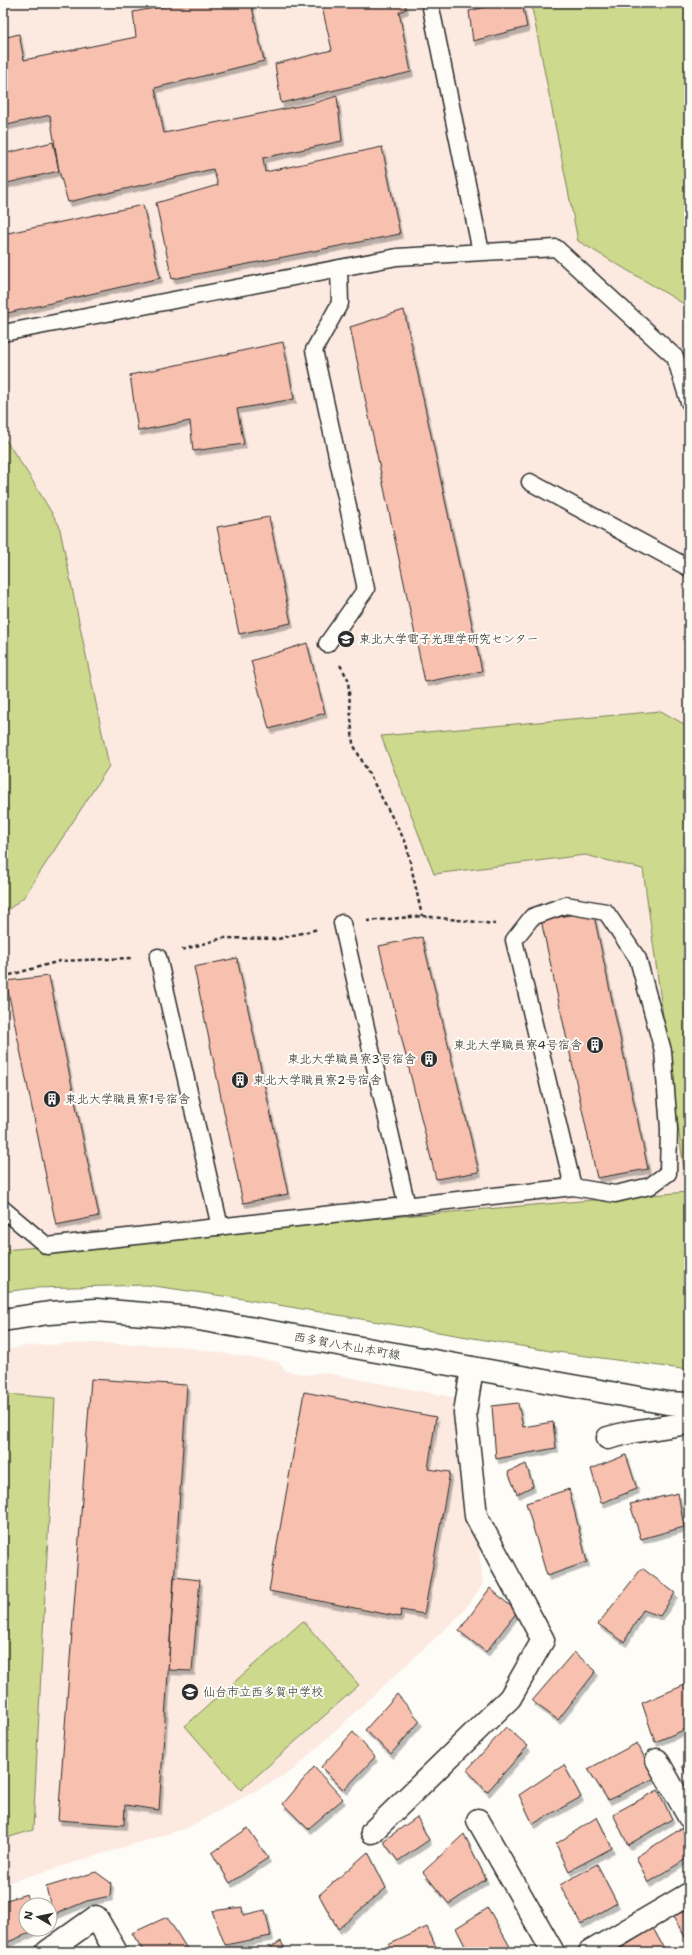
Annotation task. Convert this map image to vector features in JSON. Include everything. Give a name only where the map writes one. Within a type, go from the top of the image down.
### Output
[{"type":"street","name":"西多賀八木山本町線","points":[[3,1320],[49,1313],[96,1310],[193,1318],[667,1403],[689,1404]]},
{"type":"street","points":[[372,1832],[510,1698],[543,1640],[476,1516],[465,1413],[472,1368]]},
{"type":"street","points":[[608,1438],[631,1432],[689,1423]]},
{"type":"street","points":[[657,1760],[689,1817]]},
{"type":"street","points":[[478,1820],[553,1952]]},
{"type":"street","points":[[590,1952],[689,1894]]},
{"type":"street","points":[[47,1952],[96,1917],[116,1952]]},
{"type":"lane","points":[[430,3],[481,252]]},
{"type":"lane","points":[[3,333],[397,257],[556,248],[675,357],[689,402]]},
{"type":"lane","points":[[327,644],[366,589],[314,350],[340,303],[339,268]]},
{"type":"lane","points":[[530,482],[689,568]]},
{"type":"lane","points":[[3,1209],[47,1246],[573,1188],[615,1194],[650,1186],[668,1174],[669,1129],[664,1051],[638,958],[606,912],[566,905],[532,917],[514,940],[573,1188]]},
{"type":"lane","points":[[342,923],[407,1206]]},
{"type":"lane","points":[[158,957],[220,1227]]},
{"type":"path","points":[[327,644],[348,679],[353,744],[406,843],[422,916]]},
{"type":"path","points":[[3,977],[60,961],[158,957],[223,938],[278,939],[342,923],[422,916],[499,925],[532,917]]},
{"type":"shaded area","name":"東北大学電子光理学研究センター","points":[[3,3],[689,3],[689,1353],[104,1276],[3,1290]]},
{"type":"shaded area","name":"仙台市立西多賀中学校","points":[[93,1343],[179,1346],[278,1362],[286,1371],[309,1375],[321,1372],[462,1399],[483,1584],[462,1613],[292,1771],[187,1828],[3,1884],[3,1351],[23,1346]]},
{"type":"green space","points":[[531,3],[689,3],[689,307],[578,241]]},
{"type":"green space","points":[[3,436],[29,475],[59,525],[109,766],[24,897],[3,914]]},
{"type":"green space","points":[[661,711],[689,727],[689,1370],[550,1351],[237,1298],[147,1285],[35,1288],[3,1292],[3,1250],[687,1192],[643,869],[585,855],[434,874],[381,736]]},
{"type":"green space","points":[[3,1395],[55,1398],[33,1830],[3,1839]]},
{"type":"green space","points":[[303,1621],[359,1685],[241,1790],[185,1726]]},
{"type":"building","points":[[181,3],[251,3],[264,61],[155,88],[164,133],[314,103],[337,96],[342,141],[263,158],[265,172],[382,147],[400,234],[172,279],[156,203],[218,185],[213,169],[68,202],[59,171],[50,115],[3,126],[3,38],[19,34],[24,60],[136,37],[133,12]]},
{"type":"building","points":[[321,3],[405,3],[406,9],[399,12],[411,72],[281,103],[275,64],[332,50]]},
{"type":"building","points":[[502,3],[522,3],[527,27],[473,41],[469,11]]},
{"type":"building","points":[[53,142],[59,171],[3,184],[3,154]]},
{"type":"building","points":[[143,205],[160,278],[3,314],[3,234]]},
{"type":"building","points":[[404,310],[482,671],[425,682],[350,327]]},
{"type":"building","points":[[283,342],[294,399],[237,409],[244,444],[193,451],[190,421],[138,431],[130,375]]},
{"type":"building","points":[[269,517],[291,623],[239,634],[217,527]]},
{"type":"building","points":[[307,643],[325,713],[269,729],[251,661]]},
{"type":"building","name":"東北大学職員寮4号宿舎","points":[[593,911],[648,1169],[597,1178],[541,920]]},
{"type":"building","name":"東北大学職員寮3号宿舎","points":[[422,937],[479,1172],[436,1179],[379,946]]},
{"type":"building","name":"東北大学職員寮2号宿舎","points":[[237,958],[288,1194],[243,1203],[194,967]]},
{"type":"building","name":"東北大学職員寮1号宿舎","points":[[49,976],[99,1216],[56,1225],[6,981]]},
{"type":"building","points":[[91,1379],[187,1385],[159,1810],[125,1805],[124,1825],[58,1820]]},
{"type":"building","points":[[304,1392],[436,1417],[428,1469],[450,1472],[424,1614],[401,1610],[400,1617],[269,1591]]},
{"type":"building","points":[[518,1403],[523,1427],[553,1422],[556,1448],[496,1459],[492,1406]]},
{"type":"building","points":[[626,1455],[637,1489],[601,1503],[591,1469]]},
{"type":"building","points":[[526,1464],[533,1486],[517,1494],[508,1472]]},
{"type":"building","points":[[569,1489],[587,1562],[547,1576],[526,1503]]},
{"type":"building","points":[[678,1493],[684,1527],[641,1539],[630,1504]]},
{"type":"building","points":[[642,1568],[675,1593],[660,1616],[643,1610],[624,1642],[598,1624]]},
{"type":"building","points":[[174,1577],[200,1580],[192,1671],[168,1670]]},
{"type":"building","points":[[490,1588],[517,1612],[486,1652],[459,1631]]},
{"type":"building","points":[[574,1652],[596,1671],[558,1720],[532,1701]]},
{"type":"building","points":[[687,1684],[689,1688],[689,1728],[655,1742],[642,1703]]},
{"type":"building","points":[[397,1694],[420,1721],[391,1754],[365,1730]]},
{"type":"building","points":[[506,1727],[528,1746],[487,1792],[467,1770]]},
{"type":"building","points":[[353,1732],[375,1757],[344,1790],[321,1767]]},
{"type":"building","points":[[637,1743],[655,1778],[608,1800],[588,1769]]},
{"type":"building","points":[[689,1762],[689,1778],[682,1766]]},
{"type":"building","points":[[564,1765],[581,1797],[533,1824],[519,1795]]},
{"type":"building","points":[[314,1767],[343,1799],[308,1829],[283,1804]]},
{"type":"building","points":[[658,1790],[672,1819],[628,1845],[613,1814]]},
{"type":"building","points":[[417,1817],[429,1840],[398,1861],[383,1841]]},
{"type":"building","points":[[597,1817],[612,1848],[569,1871],[556,1844]]},
{"type":"building","points":[[248,1828],[268,1858],[230,1883],[212,1853]]},
{"type":"building","points":[[682,1828],[689,1841],[689,1857],[648,1883],[636,1857]]},
{"type":"building","points":[[464,1834],[486,1879],[449,1904],[423,1872]]},
{"type":"building","points":[[368,1852],[386,1888],[338,1929],[319,1895]]},
{"type":"building","points":[[597,1864],[617,1903],[581,1924],[560,1885]]},
{"type":"building","points":[[96,1872],[111,1883],[110,1896],[87,1901],[58,1913],[58,1897],[48,1897],[46,1887]]},
{"type":"building","points":[[27,1894],[28,1897],[18,1897],[18,1937],[20,1937],[3,1944],[3,1901]]},
{"type":"building","points":[[242,1907],[243,1915],[265,1910],[271,1936],[225,1945],[212,1911]]},
{"type":"building","points":[[689,1907],[689,1943],[673,1917]]},
{"type":"building","points":[[488,1908],[513,1952],[468,1952],[456,1928]]},
{"type":"building","points":[[167,1917],[189,1952],[144,1952],[132,1933]]},
{"type":"building","points":[[427,1927],[438,1952],[392,1952],[388,1945]]},
{"type":"building","points":[[653,1928],[666,1952],[615,1952]]},
{"type":"building","points":[[281,1941],[286,1952],[264,1952]]},
{"type":"place","name":"東北大学電子光理学研究センター","points":[[346,639]]},
{"type":"place","name":"東北大学職員寮4号宿舎","points":[[595,1045]]},
{"type":"place","name":"東北大学職員寮3号宿舎","points":[[429,1059]]},
{"type":"place","name":"東北大学職員寮2号宿舎","points":[[240,1080]]},
{"type":"place","name":"東北大学職員寮1号宿舎","points":[[52,1099]]},
{"type":"place","name":"仙台市立西多賀中学校","points":[[190,1692]]}]
